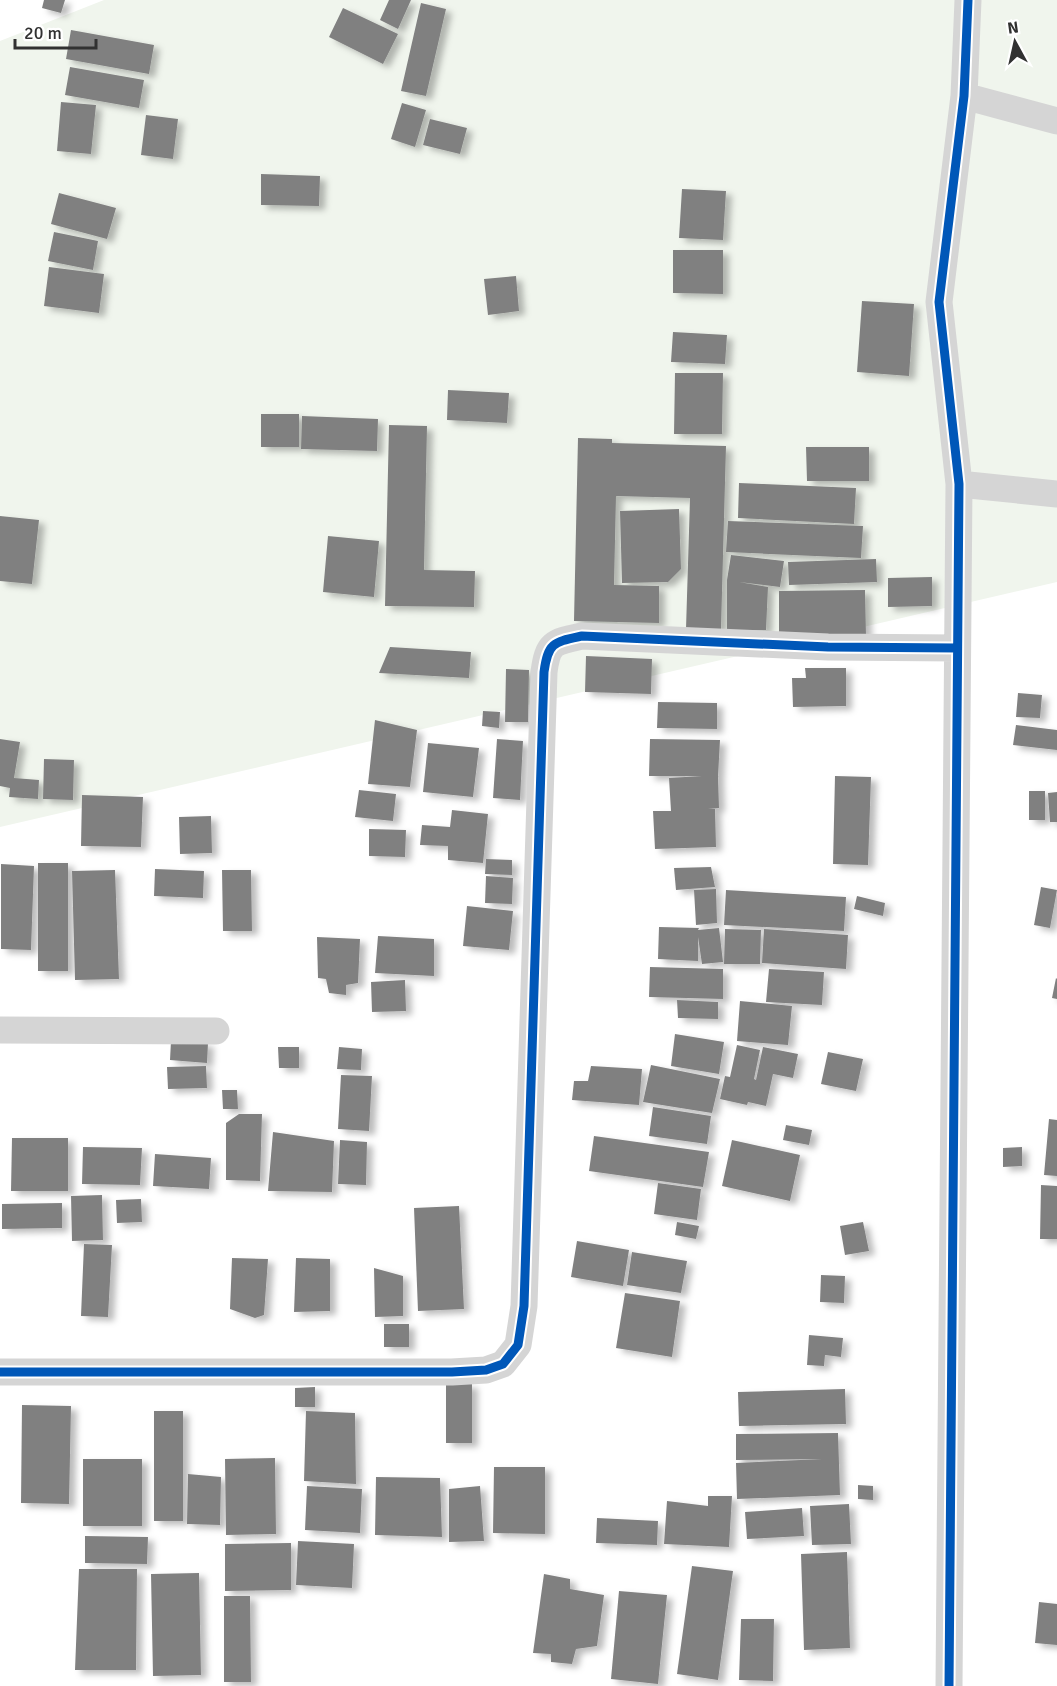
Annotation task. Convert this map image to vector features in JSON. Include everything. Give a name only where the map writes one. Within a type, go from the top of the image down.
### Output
[{"type":"street","points":[[949,1686],[959,484],[939,302],[964,96],[968,0]]},
{"type":"street","points":[[964,96],[1057,121]]},
{"type":"street","points":[[959,484],[1057,494]]},
{"type":"street","points":[[0,1372],[452,1372],[486,1370],[503,1364],[518,1345],[524,1306],[543,684],[546,654],[558,642],[582,636],[828,647],[957,648]]},
{"type":"street","points":[[0,1030],[216,1031]]},
{"type":"shaded area","points":[[104,0],[1057,0],[1057,582],[0,827],[0,41]]},
{"type":"building","points":[[44,0],[65,0],[61,13],[42,8]]},
{"type":"building","points":[[389,0],[411,0],[398,29],[380,20]]},
{"type":"building","points":[[421,3],[446,9],[426,96],[401,91]]},
{"type":"building","points":[[343,8],[398,34],[383,64],[329,37]]},
{"type":"building","points":[[71,30],[154,45],[149,74],[66,59]]},
{"type":"building","points":[[70,67],[144,80],[139,108],[65,95]]},
{"type":"building","points":[[61,102],[96,105],[91,154],[57,151]]},
{"type":"building","points":[[402,103],[426,110],[415,147],[391,139]]},
{"type":"building","points":[[146,115],[178,119],[173,159],[141,155]]},
{"type":"building","points":[[430,119],[467,128],[460,154],[423,145]]},
{"type":"building","points":[[261,174],[320,176],[319,206],[261,205]]},
{"type":"building","points":[[682,189],[726,191],[723,240],[679,238]]},
{"type":"building","points":[[59,193],[116,208],[107,239],[51,224]]},
{"type":"building","points":[[54,232],[98,241],[93,270],[48,261]]},
{"type":"building","points":[[673,250],[723,250],[723,294],[673,293]]},
{"type":"building","points":[[49,267],[104,274],[99,313],[44,306]]},
{"type":"building","points":[[516,276],[519,311],[488,315],[484,279]]},
{"type":"building","points":[[862,301],[914,304],[909,376],[857,372]]},
{"type":"building","points":[[673,332],[727,335],[725,364],[671,362]]},
{"type":"building","points":[[675,373],[723,373],[722,434],[674,434]]},
{"type":"building","points":[[448,390],[509,393],[507,423],[447,420]]},
{"type":"building","points":[[261,414],[299,414],[299,447],[261,447]]},
{"type":"building","points":[[302,416],[378,419],[377,451],[301,449]]},
{"type":"building","points":[[389,425],[427,426],[424,570],[475,571],[474,607],[385,606]]},
{"type":"building","points":[[578,438],[612,439],[612,443],[726,446],[721,629],[686,629],[690,498],[616,496],[614,585],[659,586],[659,623],[574,621]]},
{"type":"building","points":[[806,447],[869,447],[869,481],[807,481]]},
{"type":"building","points":[[739,483],[856,488],[854,524],[738,518]]},
{"type":"building","points":[[679,509],[681,569],[668,582],[622,583],[620,511]]},
{"type":"building","points":[[0,516],[39,520],[32,584],[0,581]]},
{"type":"building","points":[[728,521],[863,526],[861,558],[726,552]]},
{"type":"building","points":[[328,536],[379,541],[374,597],[323,592]]},
{"type":"building","points":[[731,555],[784,561],[780,587],[739,582],[768,587],[766,630],[727,630],[727,580]]},
{"type":"building","points":[[876,559],[877,582],[789,585],[788,562]]},
{"type":"building","points":[[932,577],[932,606],[888,607],[888,578]]},
{"type":"building","points":[[865,590],[866,636],[779,637],[779,591]]},
{"type":"building","points":[[390,647],[471,652],[469,678],[379,673]]},
{"type":"building","points":[[586,656],[652,659],[651,694],[585,692]]},
{"type":"building","points":[[805,668],[846,668],[846,706],[793,707],[792,678],[806,678]]},
{"type":"building","points":[[506,669],[529,670],[528,722],[505,722]]},
{"type":"building","points":[[1018,693],[1042,695],[1040,718],[1016,717]]},
{"type":"building","points":[[658,702],[717,703],[717,729],[657,728]]},
{"type":"building","points":[[483,711],[500,712],[499,728],[482,726]]},
{"type":"building","points":[[375,720],[417,730],[410,787],[368,784]]},
{"type":"building","points":[[1016,725],[1057,730],[1057,750],[1013,745]]},
{"type":"building","points":[[0,739],[20,742],[14,778],[39,780],[38,799],[9,797],[10,788],[0,786]]},
{"type":"building","points":[[497,739],[523,741],[520,800],[493,798]]},
{"type":"building","points":[[650,739],[720,740],[719,808],[708,809],[715,809],[716,847],[655,849],[653,811],[671,811],[669,778],[702,776],[649,776]]},
{"type":"building","points":[[428,743],[479,748],[473,797],[423,792]]},
{"type":"building","points":[[44,759],[74,760],[73,800],[43,799]]},
{"type":"building","points":[[835,776],[871,777],[868,865],[833,864]]},
{"type":"building","points":[[359,790],[396,794],[393,821],[355,817]]},
{"type":"building","points":[[1029,791],[1045,791],[1045,820],[1029,820]]},
{"type":"building","points":[[1057,792],[1057,822],[1050,822],[1048,793]]},
{"type":"building","points":[[82,795],[143,797],[141,847],[81,846]]},
{"type":"building","points":[[452,810],[488,814],[483,863],[448,860],[448,846],[420,845],[422,825],[450,827]]},
{"type":"building","points":[[211,816],[212,853],[180,854],[179,817]]},
{"type":"building","points":[[369,829],[406,830],[405,857],[369,856]]},
{"type":"building","points":[[486,859],[512,860],[512,875],[485,874]]},
{"type":"building","points":[[38,863],[68,863],[68,971],[38,971]]},
{"type":"building","points":[[1,864],[34,866],[31,950],[1,949]]},
{"type":"building","points":[[711,867],[715,887],[676,890],[674,868]]},
{"type":"building","points":[[155,869],[204,871],[203,898],[154,896]]},
{"type":"building","points":[[115,870],[119,979],[75,980],[72,871]]},
{"type":"building","points":[[222,870],[251,870],[252,931],[223,931]]},
{"type":"building","points":[[486,876],[513,878],[512,904],[485,903]]},
{"type":"building","points":[[1041,887],[1057,890],[1050,928],[1034,925]]},
{"type":"building","points":[[716,889],[717,923],[696,925],[694,890]]},
{"type":"building","points":[[726,890],[846,897],[844,931],[724,925]]},
{"type":"building","points":[[857,896],[885,903],[883,916],[854,909]]},
{"type":"building","points":[[467,906],[513,911],[509,950],[463,946]]},
{"type":"building","points":[[659,927],[699,928],[698,930],[719,928],[723,962],[702,964],[698,937],[698,961],[658,959]]},
{"type":"building","points":[[725,929],[761,930],[760,964],[724,964]]},
{"type":"building","points":[[764,929],[848,935],[846,969],[762,963]]},
{"type":"building","points":[[378,936],[434,939],[434,976],[375,973]]},
{"type":"building","points":[[317,937],[360,939],[358,983],[346,985],[346,995],[329,993],[326,979],[318,978]]},
{"type":"building","points":[[650,967],[723,969],[723,999],[649,997]]},
{"type":"building","points":[[769,969],[824,972],[822,1005],[766,1002]]},
{"type":"building","points":[[1057,979],[1057,999],[1052,998]]},
{"type":"building","points":[[405,980],[406,1011],[372,1012],[371,982]]},
{"type":"building","points":[[677,1000],[718,1002],[718,1019],[678,1018]]},
{"type":"building","points":[[740,1001],[792,1006],[788,1045],[737,1041]]},
{"type":"building","points":[[675,1034],[724,1042],[719,1074],[671,1066]]},
{"type":"building","points":[[171,1041],[208,1043],[207,1063],[170,1060]]},
{"type":"building","points":[[737,1045],[760,1050],[754,1079],[756,1080],[763,1047],[798,1054],[793,1078],[773,1074],[766,1106],[748,1102],[747,1105],[720,1099],[725,1076],[730,1077]]},
{"type":"building","points":[[278,1047],[299,1047],[299,1068],[279,1068]]},
{"type":"building","points":[[339,1047],[362,1049],[361,1070],[337,1069]]},
{"type":"building","points":[[828,1052],[863,1059],[856,1091],[821,1084]]},
{"type":"building","points":[[651,1065],[720,1079],[712,1113],[643,1102]]},
{"type":"building","points":[[206,1066],[207,1088],[168,1089],[167,1067]]},
{"type":"building","points":[[591,1066],[642,1069],[639,1105],[572,1100],[574,1081],[588,1081]]},
{"type":"building","points":[[341,1075],[372,1076],[369,1131],[338,1129]]},
{"type":"building","points":[[222,1090],[237,1090],[238,1109],[223,1109]]},
{"type":"building","points":[[653,1107],[711,1116],[707,1144],[649,1136]]},
{"type":"building","points":[[239,1114],[262,1114],[260,1181],[226,1180],[226,1123]]},
{"type":"building","points":[[1049,1119],[1057,1120],[1057,1176],[1044,1175]]},
{"type":"building","points":[[786,1125],[812,1130],[809,1145],[783,1140]]},
{"type":"building","points":[[273,1132],[334,1141],[332,1192],[268,1191]]},
{"type":"building","points":[[594,1136],[709,1152],[703,1187],[589,1171]]},
{"type":"building","points":[[12,1138],[68,1138],[68,1191],[11,1191]]},
{"type":"building","points":[[340,1140],[367,1142],[366,1185],[338,1184]]},
{"type":"building","points":[[732,1140],[800,1155],[790,1201],[722,1186]]},
{"type":"building","points":[[83,1147],[142,1148],[140,1185],[82,1184]]},
{"type":"building","points":[[1022,1147],[1022,1166],[1003,1167],[1003,1148]]},
{"type":"building","points":[[155,1154],[211,1158],[209,1189],[153,1186]]},
{"type":"building","points":[[658,1183],[701,1189],[697,1220],[654,1214]]},
{"type":"building","points":[[1041,1185],[1057,1186],[1057,1239],[1040,1239]]},
{"type":"building","points":[[102,1195],[103,1240],[72,1241],[71,1196]]},
{"type":"building","points":[[141,1199],[142,1222],[117,1223],[116,1200]]},
{"type":"building","points":[[62,1203],[62,1228],[2,1229],[2,1204]]},
{"type":"building","points":[[459,1206],[464,1309],[418,1311],[414,1208]]},
{"type":"building","points":[[677,1222],[699,1226],[696,1239],[675,1235]]},
{"type":"building","points":[[863,1222],[869,1251],[845,1255],[840,1226]]},
{"type":"building","points":[[577,1241],[629,1250],[623,1286],[571,1277]]},
{"type":"building","points":[[84,1244],[112,1245],[108,1317],[81,1316]]},
{"type":"building","points":[[632,1252],[687,1261],[681,1293],[627,1285]]},
{"type":"building","points":[[232,1258],[268,1259],[264,1315],[255,1318],[230,1309]]},
{"type":"building","points":[[296,1258],[330,1259],[330,1311],[294,1312]]},
{"type":"building","points":[[374,1268],[403,1276],[403,1316],[375,1317]]},
{"type":"building","points":[[821,1275],[845,1276],[844,1303],[820,1302]]},
{"type":"building","points":[[625,1293],[680,1301],[672,1357],[616,1348]]},
{"type":"building","points":[[384,1324],[409,1324],[409,1347],[384,1347]]},
{"type":"building","points":[[809,1335],[843,1338],[841,1357],[825,1355],[824,1366],[807,1365]]},
{"type":"building","points":[[446,1384],[472,1384],[472,1443],[446,1443]]},
{"type":"building","points":[[315,1387],[315,1407],[295,1407],[295,1388]]},
{"type":"building","points":[[845,1389],[846,1424],[739,1426],[738,1392]]},
{"type":"building","points":[[22,1405],[71,1406],[69,1504],[21,1503]]},
{"type":"building","points":[[154,1411],[183,1411],[183,1521],[154,1521]]},
{"type":"building","points":[[306,1411],[355,1413],[356,1484],[304,1481]]},
{"type":"building","points":[[838,1433],[840,1495],[737,1499],[736,1463],[822,1459],[736,1460],[736,1434]]},
{"type":"building","points":[[275,1458],[276,1534],[226,1535],[225,1459]]},
{"type":"building","points":[[83,1459],[142,1459],[142,1526],[83,1526]]},
{"type":"building","points":[[494,1467],[545,1467],[545,1534],[493,1533]]},
{"type":"building","points":[[188,1474],[221,1477],[220,1525],[187,1524]]},
{"type":"building","points":[[376,1477],[440,1478],[442,1537],[375,1535]]},
{"type":"building","points":[[858,1485],[873,1486],[873,1500],[858,1499]]},
{"type":"building","points":[[307,1486],[362,1489],[360,1533],[305,1530]]},
{"type":"building","points":[[480,1486],[484,1541],[449,1542],[449,1489]]},
{"type":"building","points":[[708,1496],[732,1496],[729,1547],[664,1544],[667,1501],[708,1506]]},
{"type":"building","points":[[849,1504],[851,1544],[812,1545],[810,1506]]},
{"type":"building","points":[[802,1508],[804,1536],[747,1539],[745,1512]]},
{"type":"building","points":[[597,1518],[658,1521],[657,1545],[596,1543]]},
{"type":"building","points":[[85,1536],[148,1537],[147,1564],[85,1563]]},
{"type":"building","points":[[298,1541],[354,1544],[352,1588],[296,1585]]},
{"type":"building","points":[[291,1543],[291,1590],[225,1591],[225,1544]]},
{"type":"building","points":[[847,1552],[850,1648],[804,1650],[801,1554]]},
{"type":"building","points":[[692,1566],[733,1571],[718,1680],[677,1674]]},
{"type":"building","points":[[79,1569],[137,1569],[136,1670],[75,1670]]},
{"type":"building","points":[[199,1573],[201,1675],[153,1676],[151,1574]]},
{"type":"building","points":[[544,1574],[570,1579],[570,1589],[604,1595],[597,1646],[576,1649],[572,1664],[551,1662],[551,1654],[533,1653]]},
{"type":"building","points":[[619,1591],[667,1595],[658,1684],[611,1679]]},
{"type":"building","points":[[224,1596],[250,1596],[251,1682],[224,1682]]},
{"type":"building","points":[[1039,1602],[1057,1604],[1057,1645],[1035,1643]]},
{"type":"building","points":[[741,1619],[774,1619],[773,1681],[739,1680]]},
{"type":"cycle path","points":[[949,1686],[959,484],[939,302],[964,96],[968,0]]},
{"type":"cycle path","points":[[0,1372],[452,1372],[486,1370],[503,1364],[518,1345],[524,1306],[544,672],[550,649],[559,642],[582,636],[828,647],[957,648]]}]
